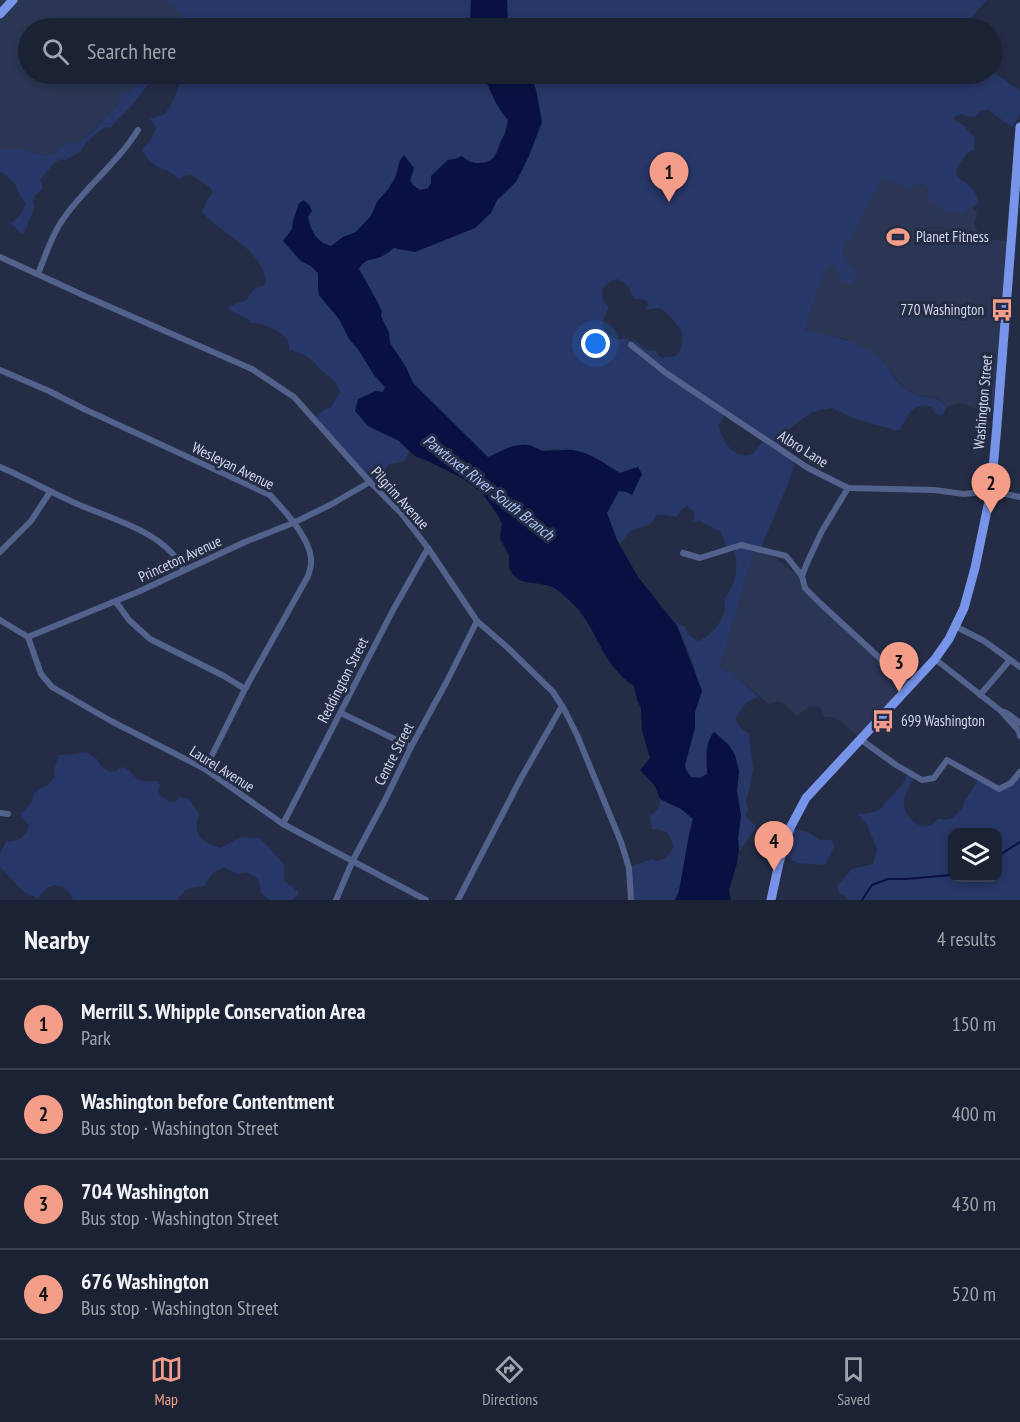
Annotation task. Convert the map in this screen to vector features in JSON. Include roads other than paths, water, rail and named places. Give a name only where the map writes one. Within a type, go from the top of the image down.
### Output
[{"type":"main road","points":[[0,14],[13,0]]},
{"type":"main road","name":"Washington Street","points":[[771,900],[790,828],[806,798],[935,660],[949,639],[964,608],[991,491],[1020,127]]},
{"type":"street","points":[[38,274],[48,247],[65,216],[131,142],[138,130]]},
{"type":"street","name":"Pilgrim Avenue","points":[[0,257],[252,369],[278,385],[302,405],[400,513],[428,548],[477,621],[553,692],[578,735],[621,842],[629,868],[631,900]]},
{"type":"street","name":"Albro Lane","points":[[631,345],[666,373],[808,468],[848,488],[934,489],[964,494],[991,491],[1020,496]]},
{"type":"street","name":"Wesleyan Avenue","points":[[0,369],[270,495],[307,542],[312,561],[308,576],[245,689],[205,769]]},
{"type":"street","points":[[0,467],[50,492],[131,526],[158,541],[178,559],[184,570]]},
{"type":"street","name":"Princeton Avenue","points":[[28,637],[116,602],[293,523],[370,482]]},
{"type":"street","points":[[802,576],[822,531],[848,488]]},
{"type":"street","points":[[0,552],[31,522],[50,492]]},
{"type":"street","points":[[683,553],[700,558],[741,545],[786,556],[802,576],[805,588],[910,686]]},
{"type":"street","name":"Reddington Street","points":[[283,824],[392,612],[428,548]]},
{"type":"street","points":[[116,602],[129,620],[150,639],[245,689]]},
{"type":"street","points":[[0,620],[28,637]]},
{"type":"street","name":"Centre Street","points":[[336,900],[353,860],[477,621]]},
{"type":"street","points":[[955,626],[984,641],[1020,667]]},
{"type":"street","name":"Laurel Avenue","points":[[28,637],[40,674],[52,687],[111,721],[205,769],[283,824],[426,900]]},
{"type":"street","points":[[935,660],[1000,711],[1019,731],[1020,736]]},
{"type":"street","points":[[980,695],[1010,660]]},
{"type":"street","points":[[458,900],[520,780],[562,706]]},
{"type":"street","points":[[1000,711],[1020,723]]},
{"type":"street","points":[[340,713],[411,747]]},
{"type":"street","points":[[860,740],[922,780],[934,778],[947,760],[999,789],[1011,783],[1020,772]]},
{"type":"street","points":[[0,813],[8,814]]},
{"type":"water","points":[[471,0],[507,0],[508,18],[470,18]]},
{"type":"water","name":"Pawtuxet River South Branch","points":[[487,84],[534,84],[542,122],[516,182],[497,200],[491,213],[475,228],[415,252],[394,248],[382,256],[366,261],[359,269],[382,312],[381,316],[389,333],[390,343],[406,367],[413,383],[488,457],[512,447],[527,445],[543,451],[580,451],[620,473],[638,467],[642,474],[632,495],[619,491],[607,513],[617,540],[638,577],[677,626],[702,691],[695,712],[695,728],[685,765],[686,770],[691,777],[700,778],[707,774],[707,747],[714,732],[728,744],[735,755],[739,771],[737,791],[741,816],[739,851],[729,890],[731,900],[675,900],[679,891],[693,819],[681,809],[660,799],[655,786],[640,770],[650,758],[642,731],[641,708],[634,686],[616,670],[585,619],[572,603],[550,586],[522,581],[514,575],[509,568],[509,556],[500,538],[502,523],[482,493],[462,478],[416,457],[399,441],[368,426],[355,411],[358,399],[376,391],[383,392],[385,387],[349,339],[339,319],[319,295],[318,273],[301,261],[283,241],[292,229],[299,203],[304,200],[312,211],[308,217],[311,227],[322,242],[331,246],[343,237],[356,232],[371,216],[377,202],[389,188],[404,155],[414,168],[410,181],[420,190],[428,188],[431,176],[448,160],[462,156],[474,163],[491,160],[496,155],[505,134],[508,120],[500,110]]},
{"type":"waterway","points":[[1002,853],[1020,842]]},
{"type":"waterway","points":[[862,900],[872,885],[888,879],[948,875]]},
{"type":"place","name":"Merrill S. Whipple Conservation Area","points":[[669,202]]},
{"type":"place","name":"Planet Fitness","points":[[898,237]]},
{"type":"place","name":"770 Washington","points":[[1002,310]]},
{"type":"place","name":"Washington before Contentment","points":[[991,513]]},
{"type":"place","name":"704 Washington","points":[[899,692]]},
{"type":"place","name":"699 Washington","points":[[883,721]]},
{"type":"place","name":"676 Washington","points":[[774,871]]}]
